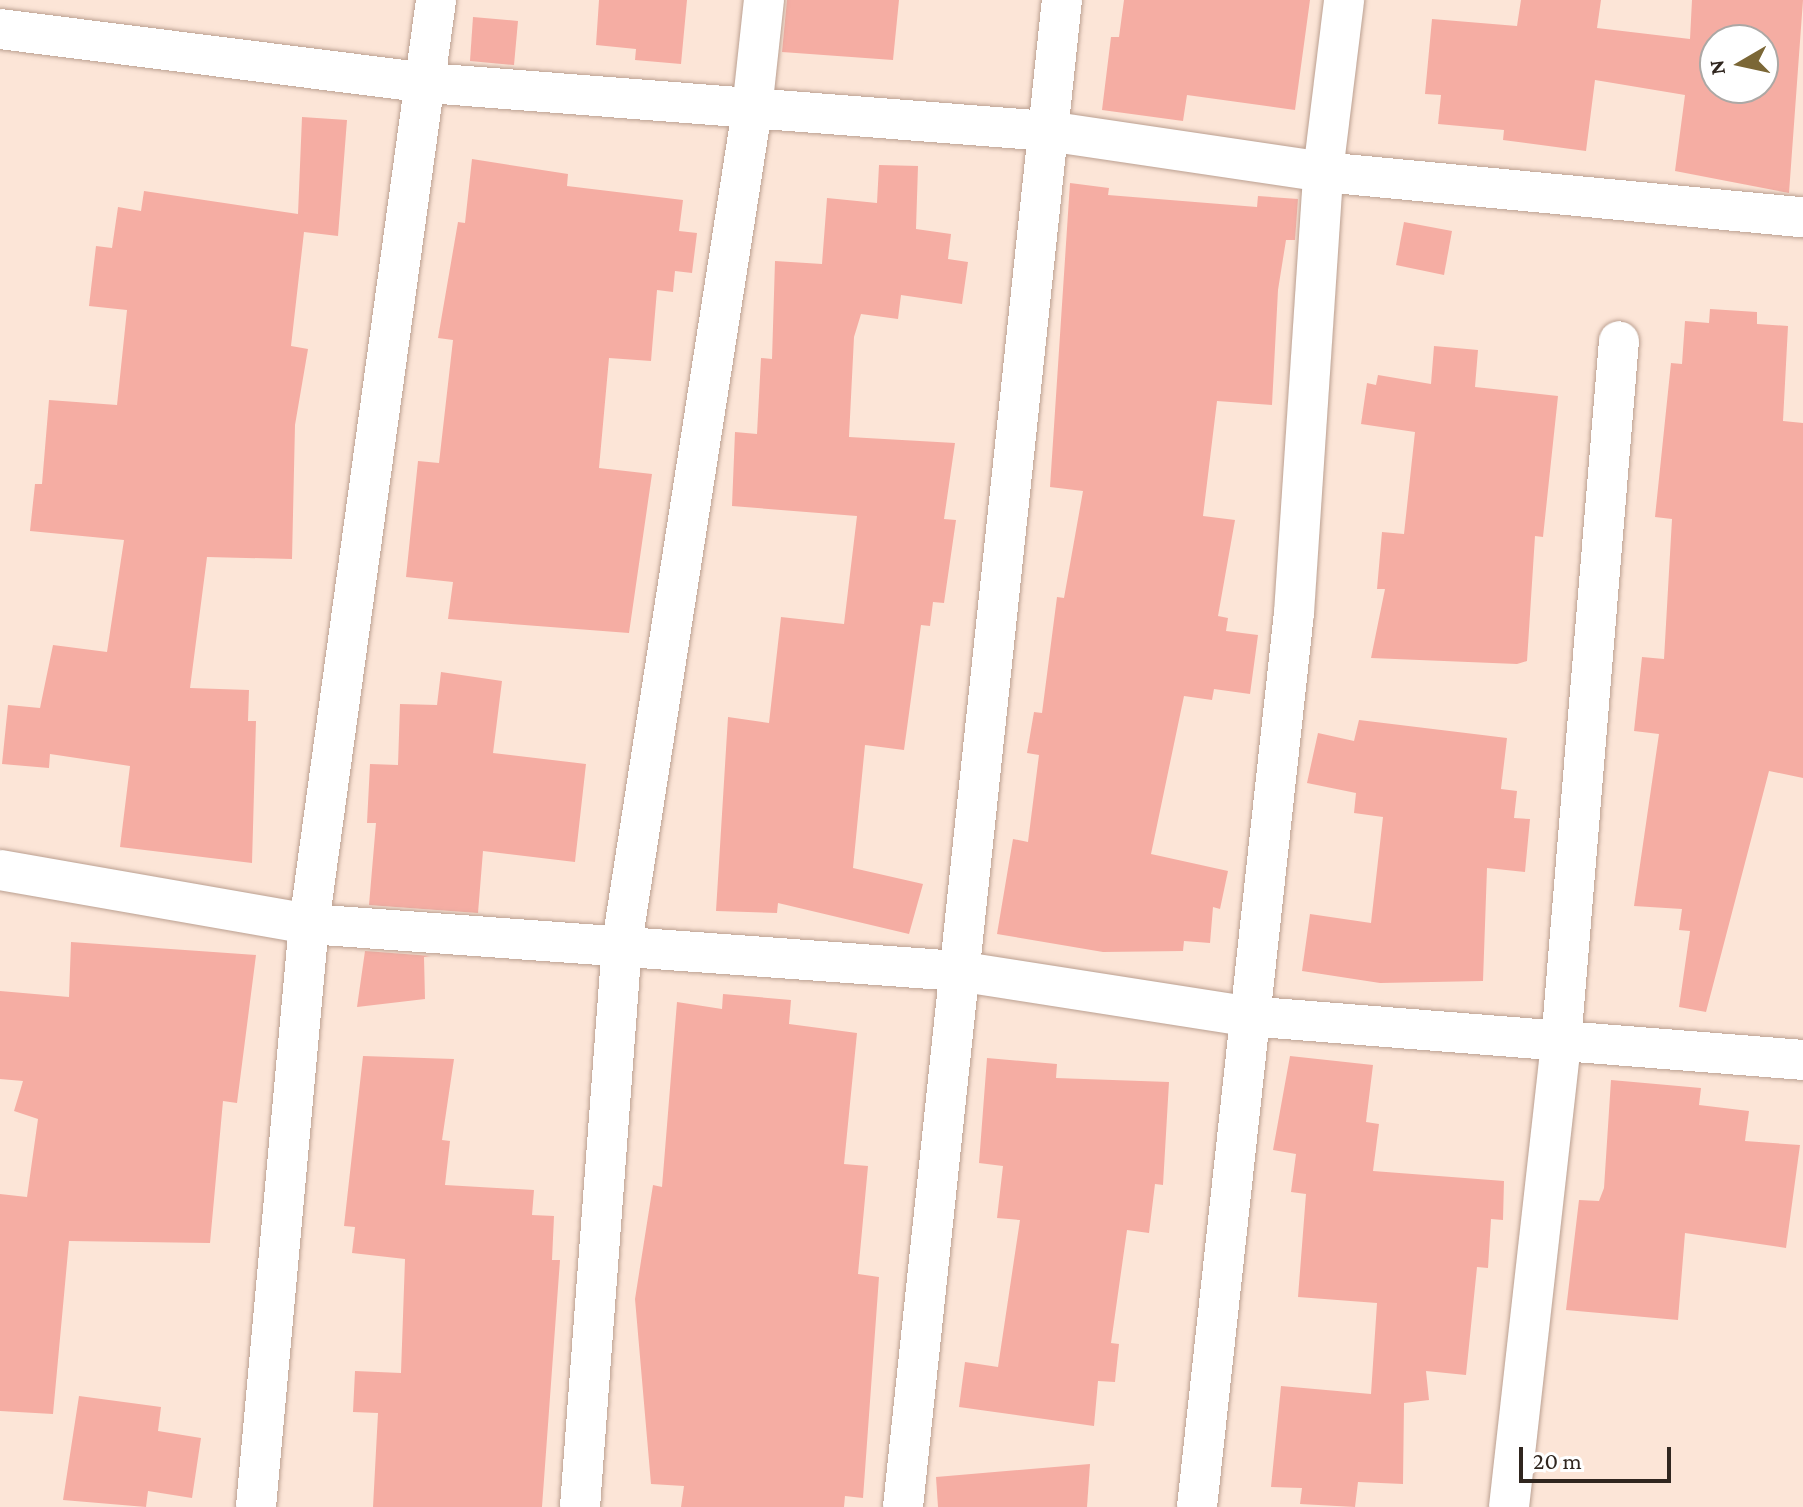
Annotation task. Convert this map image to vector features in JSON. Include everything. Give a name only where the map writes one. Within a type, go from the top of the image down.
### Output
[{"type":"street","points":[[256,1507],[309,924],[428,83],[436,0]]},
{"type":"street","points":[[580,1507],[622,943],[752,110],[764,0]]},
{"type":"street","points":[[903,1507],[1062,0]]},
{"type":"street","points":[[1197,1507],[1247,1016],[1294,613],[1323,172],[1344,0]]},
{"type":"street","points":[[0,29],[42,17],[428,83],[1047,131],[1323,172],[1803,217]]},
{"type":"street","points":[[1509,1507],[1561,1043],[1619,341]]},
{"type":"street","points":[[0,870],[309,924],[622,943],[958,971],[1247,1016],[1803,1060]]},
{"type":"building","points":[[599,0],[687,0],[681,64],[635,60],[636,49],[596,45]]},
{"type":"building","points":[[787,0],[899,0],[893,60],[782,52]]},
{"type":"building","points":[[1124,0],[1310,0],[1295,110],[1187,95],[1183,121],[1102,110],[1111,37],[1119,37]]},
{"type":"building","points":[[1521,0],[1601,0],[1597,28],[1690,39],[1692,0],[1803,0],[1789,193],[1675,171],[1685,95],[1595,80],[1586,151],[1503,140],[1504,130],[1438,124],[1441,95],[1425,94],[1432,19],[1517,26]]},
{"type":"building","points":[[473,17],[518,21],[514,65],[470,61]]},
{"type":"building","points":[[302,117],[347,120],[338,236],[304,232],[291,346],[308,349],[295,425],[292,559],[207,557],[190,688],[249,690],[248,721],[256,721],[252,863],[120,847],[130,766],[50,754],[49,768],[2,764],[8,705],[40,708],[53,645],[107,652],[124,540],[30,531],[35,484],[42,484],[49,400],[117,405],[127,310],[89,306],[96,246],[112,248],[118,207],[141,211],[144,191],[298,214]]},
{"type":"building","points":[[472,159],[568,174],[567,186],[683,200],[679,231],[697,233],[692,273],[675,271],[673,292],[657,290],[651,361],[609,358],[599,468],[652,474],[629,633],[448,619],[453,582],[406,577],[418,461],[439,463],[453,340],[438,338],[458,222],[465,223]]},
{"type":"building","points":[[879,165],[918,166],[916,229],[951,234],[948,259],[968,262],[962,304],[901,295],[898,319],[861,314],[854,337],[849,437],[955,443],[944,519],[956,520],[944,603],[933,602],[930,626],[921,625],[904,750],[865,745],[853,868],[923,884],[909,934],[778,903],[777,913],[716,911],[728,717],[769,723],[781,617],[844,624],[857,516],[732,506],[735,432],[757,434],[761,358],[772,359],[775,261],[822,264],[827,198],[877,203]]},
{"type":"building","points":[[1070,183],[1109,188],[1108,195],[1257,207],[1258,196],[1298,199],[1295,240],[1286,240],[1278,290],[1272,405],[1217,401],[1203,516],[1235,520],[1218,616],[1228,618],[1226,631],[1258,635],[1250,694],[1214,689],[1212,700],[1184,696],[1151,854],[1228,871],[1220,909],[1213,907],[1210,943],[1184,941],[1183,951],[1103,952],[997,934],[1013,839],[1028,842],[1039,755],[1027,753],[1034,712],[1042,713],[1057,597],[1064,598],[1083,491],[1050,487]]},
{"type":"building","points":[[1404,222],[1452,231],[1444,275],[1396,265]]},
{"type":"building","points":[[1710,309],[1757,312],[1757,324],[1788,326],[1783,421],[1803,423],[1803,778],[1769,771],[1706,1012],[1679,1007],[1690,931],[1679,930],[1682,909],[1634,906],[1659,734],[1634,731],[1642,657],[1664,659],[1672,519],[1655,517],[1671,363],[1682,364],[1685,321],[1709,323]]},
{"type":"building","points":[[1434,346],[1478,350],[1475,387],[1558,396],[1543,537],[1535,536],[1527,661],[1517,664],[1371,658],[1385,589],[1377,589],[1382,532],[1404,534],[1415,432],[1361,424],[1367,383],[1376,385],[1378,375],[1431,384]]},
{"type":"building","points":[[441,672],[502,681],[493,753],[586,764],[575,862],[483,851],[478,913],[369,905],[376,823],[367,823],[370,764],[398,765],[400,704],[437,705]]},
{"type":"building","points":[[1359,720],[1507,738],[1501,789],[1517,791],[1514,818],[1530,819],[1525,872],[1487,868],[1483,981],[1380,983],[1302,971],[1310,914],[1371,923],[1383,817],[1354,813],[1356,793],[1307,783],[1318,733],[1354,741]]},
{"type":"building","points":[[71,942],[256,955],[237,1103],[223,1101],[210,1243],[69,1241],[53,1414],[0,1411],[0,1194],[27,1197],[38,1119],[14,1111],[23,1081],[0,1079],[0,991],[69,997]]},
{"type":"building","points":[[365,951],[431,956],[424,957],[425,999],[357,1007]]},
{"type":"building","points":[[723,994],[791,1000],[789,1024],[857,1033],[844,1164],[868,1166],[858,1274],[879,1277],[863,1498],[845,1496],[844,1507],[681,1507],[684,1486],[651,1484],[635,1299],[653,1185],[662,1187],[677,1002],[722,1009]]},
{"type":"building","points":[[363,1056],[454,1059],[442,1140],[450,1141],[445,1185],[534,1190],[532,1215],[554,1216],[552,1260],[560,1260],[542,1507],[373,1507],[378,1413],[353,1412],[355,1371],[401,1373],[405,1259],[352,1253],[355,1227],[344,1226]]},
{"type":"building","points":[[1290,1056],[1373,1065],[1366,1122],[1379,1124],[1373,1171],[1504,1181],[1503,1220],[1491,1219],[1488,1268],[1477,1267],[1466,1375],[1426,1371],[1429,1400],[1404,1403],[1403,1484],[1358,1482],[1355,1507],[1300,1504],[1302,1488],[1271,1487],[1281,1386],[1371,1394],[1377,1303],[1298,1297],[1306,1194],[1291,1192],[1296,1154],[1273,1150]]},
{"type":"building","points":[[987,1058],[1057,1064],[1056,1078],[1169,1082],[1163,1185],[1155,1184],[1149,1233],[1127,1230],[1111,1343],[1119,1344],[1115,1382],[1098,1381],[1094,1426],[959,1407],[965,1362],[998,1367],[1020,1220],[997,1218],[1003,1166],[979,1163]]},
{"type":"building","points":[[1611,1080],[1701,1088],[1699,1105],[1749,1111],[1745,1141],[1800,1145],[1786,1248],[1685,1233],[1678,1320],[1566,1310],[1579,1200],[1599,1201],[1604,1188]]},
{"type":"building","points":[[79,1396],[161,1407],[158,1431],[201,1438],[192,1498],[148,1491],[146,1507],[63,1500]]},
{"type":"building","points":[[1090,1464],[1087,1507],[938,1507],[936,1477]]}]
